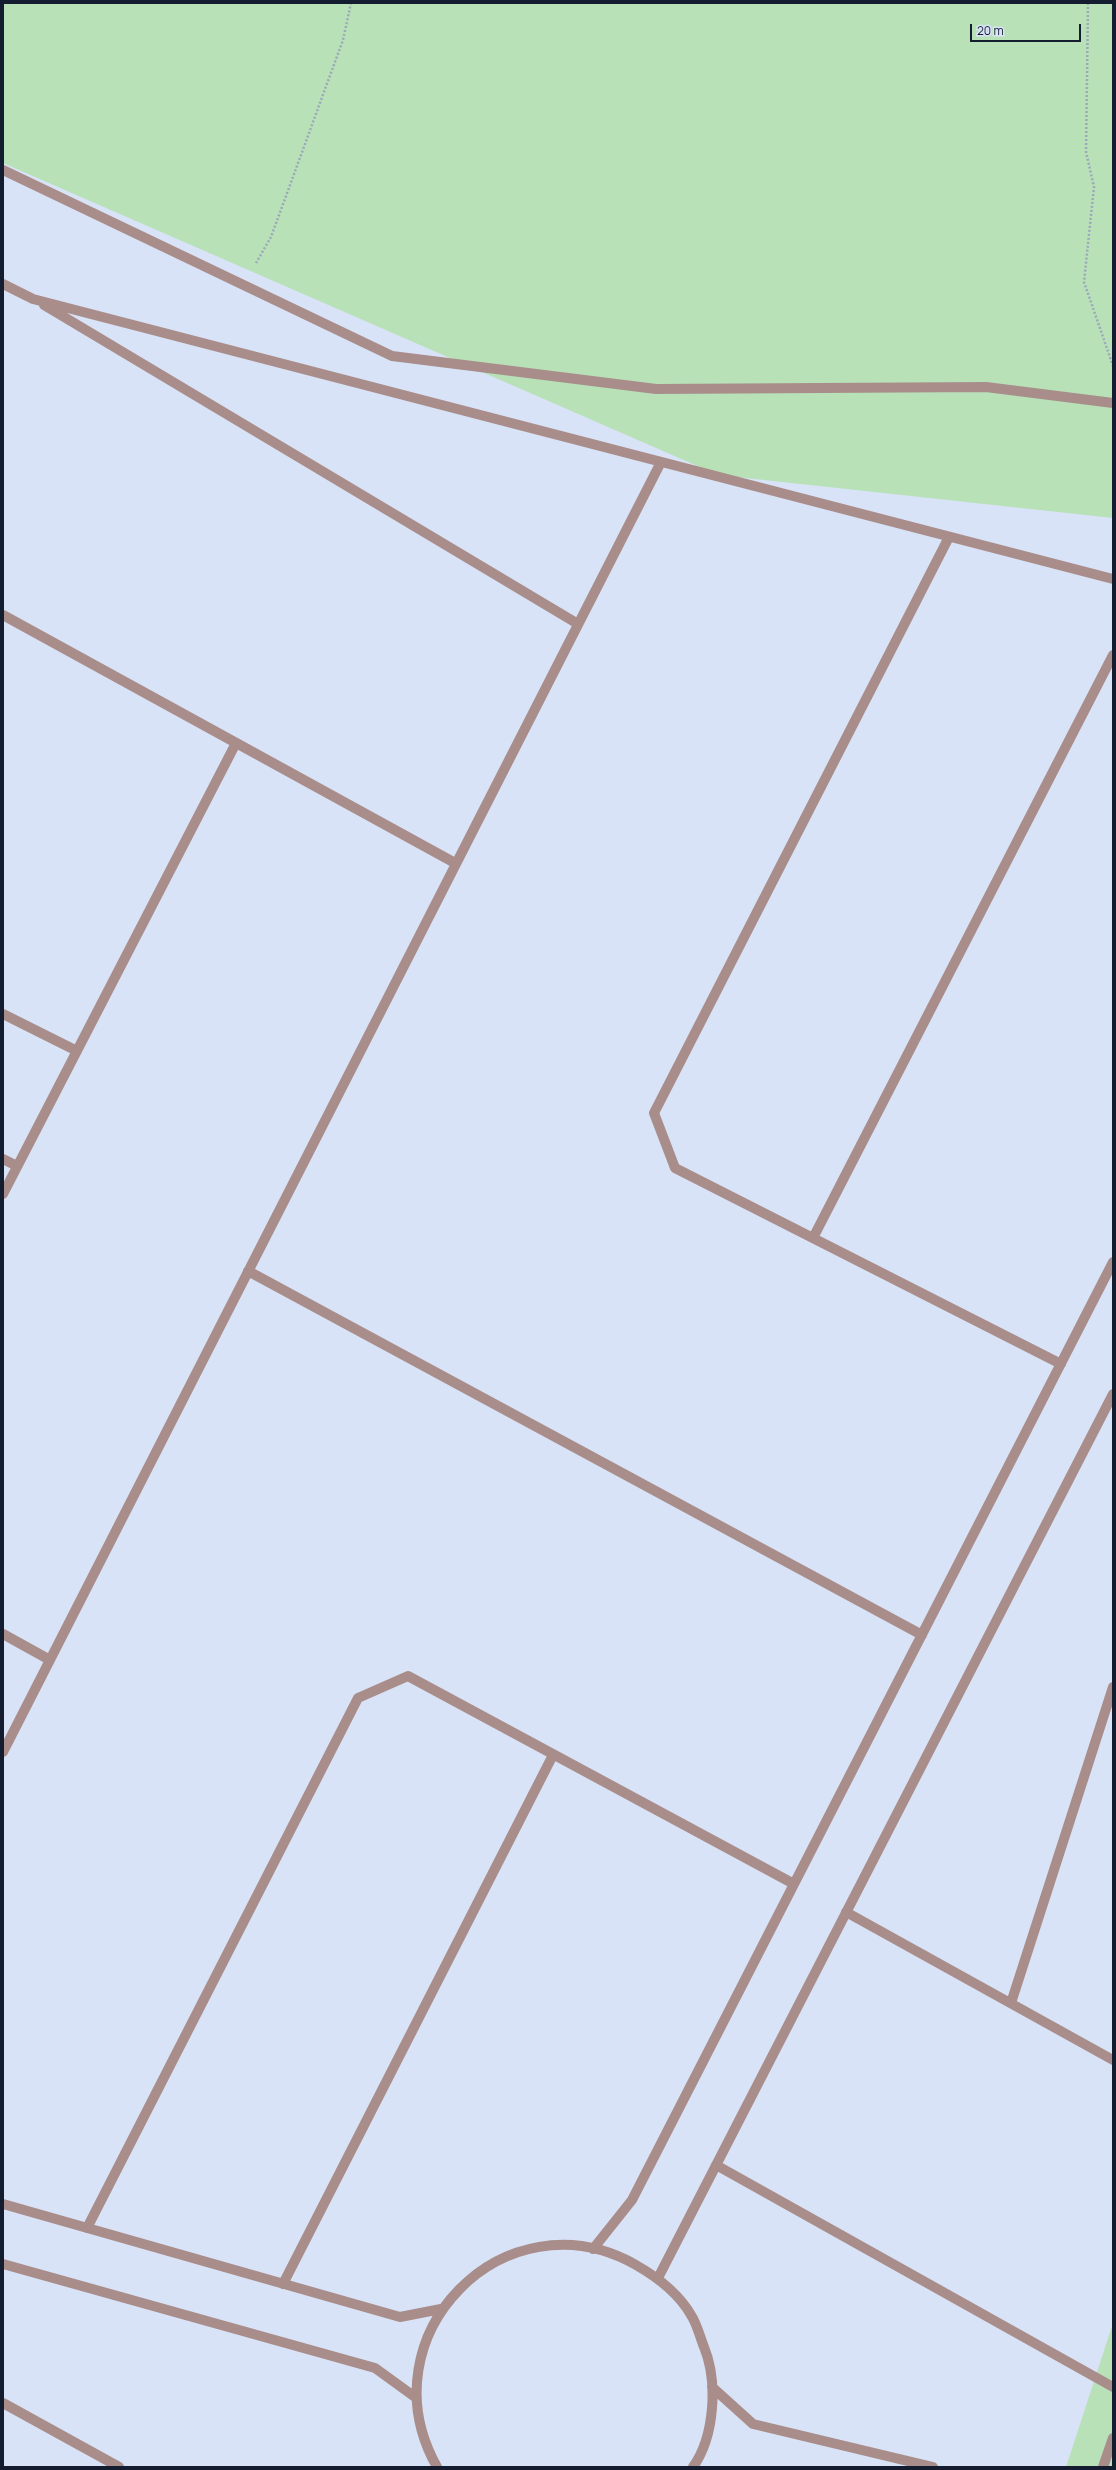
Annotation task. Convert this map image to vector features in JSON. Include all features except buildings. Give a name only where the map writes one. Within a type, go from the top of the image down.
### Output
[{"type":"street","points":[[3,170],[392,356],[656,389],[986,387],[1113,403]]},
{"type":"street","points":[[3,284],[33,299],[578,624]]},
{"type":"street","points":[[33,299],[1113,579]]},
{"type":"street","points":[[3,1752],[661,462]]},
{"type":"street","points":[[949,537],[654,1113],[675,1168],[1061,1364]]},
{"type":"street","points":[[4,618],[456,863]]},
{"type":"street","points":[[813,1238],[1113,655]]},
{"type":"street","points":[[3,1194],[236,744]]},
{"type":"street","points":[[3,1014],[77,1051]]},
{"type":"street","points":[[3,1159],[17,1166]]},
{"type":"street","points":[[593,2249],[632,2200],[1113,1262]]},
{"type":"street","points":[[248,1272],[922,1635]]},
{"type":"street","points":[[658,2278],[1113,1394]]},
{"type":"street","points":[[3,1634],[50,1660]]},
{"type":"street","points":[[87,2228],[358,1698],[408,1676],[794,1884]]},
{"type":"street","points":[[1011,2003],[1113,1687]]},
{"type":"street","points":[[284,2284],[553,1754]]},
{"type":"street","points":[[846,1912],[1113,2060]]},
{"type":"street","points":[[716,2165],[1113,2387]]},
{"type":"street","points":[[3,2204],[400,2318],[441,2309]]},
{"type":"street","points":[[437,2467],[425,2446],[415,2397],[421,2351],[441,2309],[476,2273],[519,2251],[567,2244],[616,2254],[658,2278],[691,2315],[710,2361],[713,2411],[699,2458],[693,2467]]},
{"type":"street","points":[[3,2264],[375,2368],[415,2397]]},
{"type":"street","points":[[712,2387],[753,2424],[933,2467]]},
{"type":"street","points":[[3,2403],[119,2467]]},
{"type":"street","points":[[1103,2467],[1113,2438]]},
{"type":"path","points":[[244,285],[270,238],[343,40],[351,3]]},
{"type":"path","points":[[1088,3],[1086,152],[1094,187],[1084,282],[1113,366]]},
{"type":"green space","points":[[3,3],[1113,3],[1113,518],[718,475],[3,163]]},
{"type":"green space","points":[[1113,2323],[1113,2467],[1066,2467]]}]
